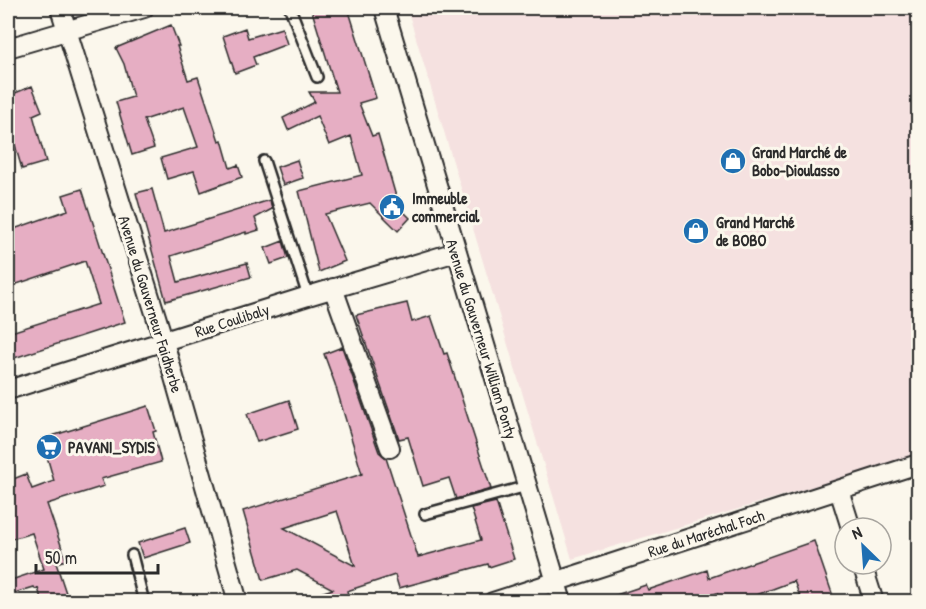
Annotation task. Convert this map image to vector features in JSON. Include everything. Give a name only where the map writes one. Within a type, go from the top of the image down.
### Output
[{"type":"street","name":"Avenue du Gouverneur Faidherbe","points":[[60,8],[164,342],[238,602]]},
{"type":"street","points":[[8,48],[144,8]]},
{"type":"street","name":"Avenue du Gouverneur William Ponty","points":[[384,8],[562,602]]},
{"type":"street","name":"Rue Coulibaly","points":[[8,390],[333,288],[456,252]]},
{"type":"street","points":[[333,288],[390,448]]},
{"type":"street","name":"Rue du Maréchal Foch","points":[[493,602],[918,464]]},
{"type":"street","points":[[839,490],[847,516]]},
{"type":"street","points":[[866,576],[874,602]]},
{"type":"lane","points":[[290,8],[317,77]]},
{"type":"lane","points":[[264,161],[308,296]]},
{"type":"lane","points":[[425,514],[527,486]]},
{"type":"lane","points":[[132,555],[144,602]]},
{"type":"shaded area","name":"Grand Marché de BOBO","points":[[407,8],[918,8],[918,455],[572,559]]},
{"type":"building","points":[[311,8],[348,8],[376,98],[359,103],[372,136],[378,134],[399,207],[410,218],[398,231],[370,203],[325,214],[345,261],[319,272],[299,191],[362,175],[351,136],[329,145],[317,116],[288,130],[283,118],[315,102],[309,92],[337,92]]},
{"type":"building","points":[[171,25],[188,80],[198,77],[230,168],[238,165],[242,177],[201,192],[194,171],[167,179],[161,158],[198,147],[184,107],[144,120],[154,148],[132,155],[116,102],[133,97],[124,64],[116,48]]},
{"type":"building","points":[[245,28],[248,38],[282,28],[287,44],[253,57],[256,65],[235,73],[223,36]]},
{"type":"building","points":[[32,86],[42,111],[33,115],[46,162],[22,169],[8,121],[8,96]]},
{"type":"building","points":[[297,160],[303,178],[283,185],[277,167]]},
{"type":"building","points":[[82,189],[125,322],[8,360],[8,333],[99,304],[85,261],[8,287],[8,231],[68,210],[63,195]]},
{"type":"building","points":[[152,189],[164,233],[270,200],[272,209],[255,218],[259,230],[171,256],[178,282],[247,263],[251,277],[166,301],[136,193]]},
{"type":"building","points":[[283,241],[288,258],[271,264],[265,248]]},
{"type":"building","points":[[407,303],[412,322],[431,316],[444,354],[447,353],[491,489],[456,499],[449,478],[423,486],[408,437],[399,439],[356,315]]},
{"type":"building","points":[[342,347],[379,452],[386,458],[418,557],[481,540],[471,508],[496,502],[514,559],[399,588],[395,575],[347,591],[350,602],[304,602],[304,598],[333,589],[297,570],[263,580],[243,511],[362,474],[324,354]],"holes":[[[337,511],[355,566],[284,528]]]},
{"type":"building","points":[[289,400],[298,429],[257,442],[247,414]]},
{"type":"building","points":[[148,406],[156,431],[153,432],[161,462],[101,479],[104,486],[47,504],[66,560],[56,563],[69,602],[42,602],[38,588],[34,587],[8,595],[8,581],[44,569],[32,533],[8,540],[8,481],[26,474],[32,489],[54,481],[42,439]]},
{"type":"building","points":[[185,528],[190,543],[143,558],[138,543]]},
{"type":"building","points":[[814,541],[835,602],[802,602],[794,581],[738,602],[720,602],[717,593],[693,602],[604,602],[604,599],[646,585],[648,590],[707,570],[709,578]]},
{"type":"place","name":"Grand Marché de Bobo-Dioulasso","points":[[733,161]]},
{"type":"place","name":"Immeuble commercial","points":[[392,207]]},
{"type":"place","name":"Grand Marché de BOBO","points":[[696,231]]},
{"type":"place","name":"PAVANI_SYDIS","points":[[49,447]]}]
